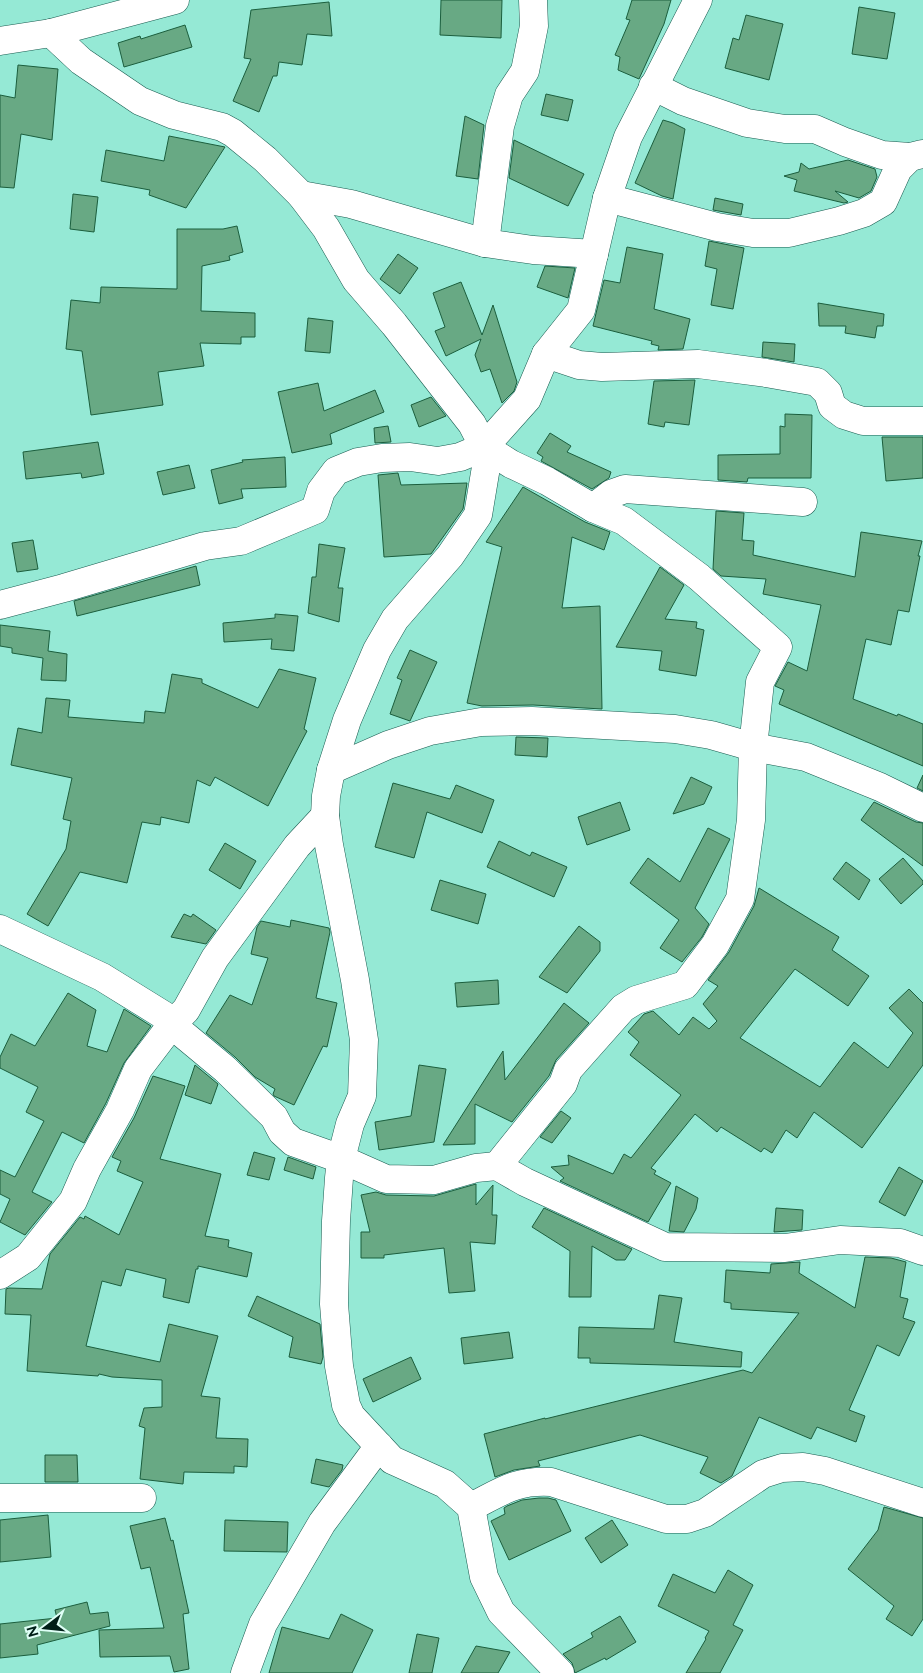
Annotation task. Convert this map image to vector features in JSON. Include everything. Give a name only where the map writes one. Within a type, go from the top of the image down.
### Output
[{"type":"street","points":[[0,41],[51,33],[175,0]]},
{"type":"street","points":[[485,243],[500,126],[509,95],[525,71],[534,26],[533,0]]},
{"type":"street","points":[[0,605],[205,546],[241,541],[315,510],[321,491],[336,471],[358,462],[382,458],[410,457],[438,461],[460,457],[484,447],[527,399],[546,354],[582,310],[608,198],[628,137],[698,0]]},
{"type":"street","points":[[51,33],[81,61],[140,101],[174,114],[222,126],[265,159],[301,195],[326,228],[356,280],[394,324],[472,424],[484,447],[486,467],[478,515],[450,556],[395,619],[377,650],[350,711],[331,770],[326,796],[325,816],[364,1040],[362,1096],[350,1124],[341,1159],[336,1221],[334,1304],[339,1366],[346,1405],[350,1416],[392,1460],[445,1484],[471,1507],[484,1577],[501,1612],[560,1673]]},
{"type":"street","points":[[653,86],[683,100],[748,123],[785,129],[815,129],[882,155],[916,155]]},
{"type":"street","points":[[608,198],[717,227],[753,233],[790,233],[864,213],[883,202],[898,170],[916,155]]},
{"type":"street","points":[[301,195],[351,204],[485,243],[533,250],[594,254]]},
{"type":"street","points":[[546,354],[579,365],[602,367],[698,364],[792,377],[817,382],[828,393],[832,406],[844,415],[863,421],[923,421]]},
{"type":"street","points":[[484,447],[511,464],[548,481],[592,508],[624,521],[699,577],[778,647],[760,682],[753,747],[751,820],[740,899],[716,945],[686,985],[636,1000],[623,1008],[568,1070],[563,1084],[497,1166]]},
{"type":"street","points":[[592,508],[611,494],[625,489],[803,502]]},
{"type":"street","points":[[331,770],[388,745],[430,731],[481,722],[532,720],[675,729],[711,735],[753,747],[806,757],[880,787],[923,808]]},
{"type":"street","points":[[0,1275],[28,1257],[73,1200],[87,1169],[120,1110],[138,1069],[173,1022],[186,1010],[215,958],[297,846],[325,816]]},
{"type":"street","points":[[0,929],[102,977],[173,1022],[178,1030],[225,1069],[274,1117],[282,1132],[293,1142],[386,1178],[434,1180],[476,1168],[497,1166],[525,1182],[665,1247],[785,1248],[840,1240],[900,1243],[923,1251]]},
{"type":"street","points":[[245,1673],[263,1624],[322,1524],[378,1446]]},
{"type":"street","points":[[471,1507],[512,1486],[532,1481],[551,1482],[666,1519],[687,1519],[705,1513],[764,1474],[782,1468],[803,1467],[825,1471],[923,1503]]},
{"type":"street","points":[[0,1498],[142,1498]]},
{"type":"building","points":[[441,0],[502,0],[501,38],[440,35]]},
{"type":"building","points":[[632,0],[671,0],[664,24],[639,79],[618,70],[620,57],[615,55],[630,20],[626,19]]},
{"type":"building","points":[[329,2],[332,36],[307,34],[302,65],[279,62],[277,76],[273,76],[259,112],[233,101],[251,59],[244,58],[251,10]]},
{"type":"building","points":[[859,7],[895,13],[887,59],[852,54]]},
{"type":"building","points":[[746,15],[783,24],[769,80],[725,68],[733,38],[739,40]]},
{"type":"building","points":[[185,25],[192,47],[124,67],[118,43],[140,36],[141,39]]},
{"type":"building","points":[[18,65],[58,69],[52,140],[21,134],[14,188],[0,187],[0,95],[15,98]]},
{"type":"building","points":[[546,94],[573,100],[568,121],[541,115]]},
{"type":"building","points":[[465,116],[484,125],[478,179],[456,176]]},
{"type":"building","points":[[663,120],[685,129],[673,199],[662,196],[635,183]]},
{"type":"building","points":[[169,136],[225,147],[186,208],[149,195],[150,190],[101,181],[106,150],[164,161]]},
{"type":"building","points":[[514,140],[584,174],[568,206],[509,178]]},
{"type":"building","points":[[848,160],[875,169],[877,177],[871,191],[859,198],[835,191],[848,202],[844,203],[794,191],[797,180],[784,176],[799,172],[801,163],[809,169]]},
{"type":"building","points":[[73,194],[98,197],[94,232],[70,229]]},
{"type":"building","points":[[715,198],[743,204],[741,215],[713,210]]},
{"type":"building","points":[[237,226],[243,252],[229,256],[230,260],[202,266],[201,311],[255,313],[255,337],[241,337],[241,344],[200,343],[204,366],[158,372],[163,405],[91,415],[82,351],[66,349],[71,300],[100,303],[101,287],[177,289],[177,229],[223,229]]},
{"type":"building","points":[[709,241],[744,248],[733,309],[711,305],[717,269],[705,266]]},
{"type":"building","points":[[627,247],[663,254],[654,309],[690,319],[683,349],[658,350],[659,346],[651,344],[652,341],[593,326],[604,280],[620,283]]},
{"type":"building","points":[[398,254],[418,268],[400,294],[380,279]]},
{"type":"building","points":[[545,266],[575,268],[568,298],[537,287]]},
{"type":"building","points":[[461,282],[482,335],[493,305],[517,382],[514,391],[502,403],[490,369],[481,372],[475,355],[481,339],[446,356],[435,331],[445,327],[433,293]]},
{"type":"building","points":[[818,303],[884,314],[883,326],[877,326],[875,338],[845,333],[846,326],[819,326]]},
{"type":"building","points":[[308,318],[333,321],[330,353],[305,351]]},
{"type":"building","points":[[763,342],[795,344],[794,362],[762,357]]},
{"type":"building","points":[[695,380],[689,425],[665,422],[664,427],[648,424],[654,381]]},
{"type":"building","points":[[318,383],[324,411],[375,390],[384,412],[330,434],[332,444],[292,453],[278,392]]},
{"type":"building","points":[[431,397],[446,416],[419,427],[411,405]]},
{"type":"building","points":[[785,414],[812,415],[811,478],[748,478],[747,482],[718,480],[718,455],[780,454],[780,426],[785,427]]},
{"type":"building","points":[[388,426],[391,442],[375,443],[374,428]]},
{"type":"building","points":[[550,433],[571,446],[567,452],[611,472],[609,478],[592,489],[541,461],[543,457],[537,453]]},
{"type":"building","points":[[882,437],[923,437],[923,478],[886,481]]},
{"type":"building","points":[[98,442],[104,474],[82,478],[81,473],[26,479],[23,452]]},
{"type":"building","points":[[285,457],[286,487],[241,489],[243,498],[219,504],[211,470],[243,462],[242,460]]},
{"type":"building","points":[[189,465],[195,488],[163,495],[157,472]]},
{"type":"building","points":[[398,473],[401,485],[467,483],[463,509],[431,554],[384,557],[378,475]]},
{"type":"building","points":[[523,487],[585,522],[610,532],[604,550],[572,537],[562,608],[600,606],[602,709],[533,705],[482,706],[467,703],[502,547],[486,542]]},
{"type":"building","points":[[716,511],[744,513],[742,540],[754,541],[753,555],[855,577],[861,532],[922,541],[909,612],[898,610],[891,645],[866,639],[853,699],[923,724],[923,766],[779,704],[784,690],[775,686],[788,662],[807,671],[821,605],[763,594],[766,579],[721,576],[713,569]]},
{"type":"building","points":[[33,540],[38,569],[17,572],[12,543]]},
{"type":"building","points":[[319,544],[345,548],[338,588],[343,588],[339,622],[308,613],[312,577],[316,577]]},
{"type":"building","points":[[196,566],[200,585],[77,616],[74,601]]},
{"type":"building","points":[[660,567],[684,585],[665,619],[697,622],[696,628],[704,630],[696,676],[659,670],[662,651],[616,647]]},
{"type":"building","points":[[275,614],[298,616],[294,651],[271,649],[272,639],[224,642],[223,623],[275,618]]},
{"type":"building","points":[[0,625],[50,631],[48,651],[67,654],[66,681],[41,680],[43,658],[12,653],[12,648],[0,646]]},
{"type":"building","points":[[410,650],[437,662],[410,721],[390,714],[402,680],[397,678]]},
{"type":"building","points":[[279,669],[316,678],[304,729],[307,731],[268,806],[215,777],[210,786],[197,780],[189,823],[161,817],[160,825],[142,822],[127,883],[80,872],[48,926],[27,914],[66,849],[71,821],[63,819],[72,778],[11,765],[18,728],[42,733],[46,698],[70,700],[68,717],[144,723],[145,711],[165,713],[172,674],[202,679],[202,683],[258,708]]},
{"type":"building","points":[[516,737],[548,738],[547,757],[515,755]]},
{"type":"building","points":[[923,775],[923,791],[917,788]]},
{"type":"building","points":[[691,777],[712,787],[704,804],[673,814]]},
{"type":"building","points":[[393,783],[450,799],[456,785],[494,800],[482,833],[427,812],[414,858],[375,847]]},
{"type":"building","points":[[620,802],[630,830],[587,845],[578,817]]},
{"type":"building","points":[[874,802],[916,822],[923,823],[923,866],[861,820]]},
{"type":"building","points":[[708,828],[730,839],[695,908],[709,924],[702,937],[682,962],[660,948],[679,920],[630,883],[648,858],[680,882]]},
{"type":"building","points":[[499,841],[530,856],[532,852],[567,867],[554,897],[487,867]]},
{"type":"building","points":[[225,843],[256,861],[240,889],[209,870]]},
{"type":"building","points":[[903,858],[923,881],[923,884],[901,904],[879,879]]},
{"type":"building","points":[[846,862],[870,880],[859,900],[833,879]]},
{"type":"building","points":[[440,880],[486,894],[478,924],[431,910]]},
{"type":"building","points":[[759,888],[839,937],[832,950],[869,976],[848,1006],[795,969],[740,1038],[820,1087],[854,1042],[888,1068],[913,1033],[889,1008],[909,989],[923,1003],[923,1065],[862,1148],[814,1112],[797,1138],[786,1130],[772,1153],[764,1148],[761,1152],[721,1127],[717,1132],[695,1114],[651,1168],[656,1171],[654,1174],[671,1183],[648,1222],[560,1181],[564,1178],[551,1167],[569,1165],[568,1155],[613,1174],[624,1154],[631,1158],[681,1095],[630,1055],[639,1042],[628,1032],[644,1014],[653,1011],[679,1035],[693,1017],[709,1029],[717,1021],[703,1004],[718,986],[708,980],[729,952],[754,906]]},
{"type":"building","points":[[184,914],[191,917],[193,914],[216,930],[206,944],[171,937]]},
{"type":"building","points":[[291,920],[329,928],[330,932],[316,998],[337,1003],[327,1047],[323,1046],[294,1105],[274,1096],[275,1089],[255,1077],[235,1057],[206,1033],[230,995],[252,1005],[268,958],[251,954],[257,927],[261,921],[290,927]]},
{"type":"building","points":[[579,926],[600,942],[600,951],[567,993],[539,977]]},
{"type":"building","points":[[498,980],[499,1004],[457,1007],[455,983]]},
{"type":"building","points":[[68,993],[96,1010],[87,1046],[107,1052],[124,1009],[151,1026],[124,1063],[106,1103],[84,1143],[62,1132],[32,1192],[52,1202],[25,1235],[0,1222],[10,1199],[0,1194],[0,1170],[15,1177],[44,1121],[26,1112],[38,1087],[0,1068],[0,1057],[11,1034],[35,1046]]},
{"type":"building","points":[[564,1003],[589,1023],[556,1060],[549,1076],[512,1122],[475,1104],[475,1144],[443,1145],[503,1051],[505,1080]]},
{"type":"building","points":[[195,1065],[218,1084],[211,1104],[185,1095]]},
{"type":"building","points":[[419,1065],[446,1069],[434,1142],[379,1150],[375,1122],[411,1116]]},
{"type":"building","points":[[153,1076],[185,1086],[160,1159],[221,1174],[205,1236],[229,1240],[228,1247],[252,1253],[247,1277],[198,1266],[189,1303],[163,1297],[166,1279],[126,1269],[121,1286],[102,1281],[86,1346],[160,1362],[169,1324],[218,1336],[201,1396],[220,1398],[216,1438],[248,1439],[247,1467],[234,1466],[234,1473],[184,1472],[183,1484],[140,1479],[145,1428],[139,1426],[144,1408],[162,1407],[162,1380],[112,1377],[99,1374],[98,1376],[27,1371],[31,1315],[5,1314],[6,1289],[42,1289],[50,1254],[80,1217],[84,1219],[85,1216],[119,1235],[143,1182],[117,1171],[121,1161],[112,1157],[134,1118]]},
{"type":"building","points":[[561,1111],[571,1118],[552,1143],[540,1137]]},
{"type":"building","points":[[254,1152],[275,1158],[269,1180],[247,1175]]},
{"type":"building","points":[[288,1157],[316,1167],[313,1179],[284,1170]]},
{"type":"building","points":[[899,1167],[923,1181],[905,1216],[879,1202]]},
{"type":"building","points":[[476,1184],[476,1205],[493,1185],[492,1215],[497,1215],[495,1244],[470,1242],[475,1291],[449,1293],[444,1248],[384,1255],[384,1258],[361,1258],[361,1232],[370,1232],[361,1195],[376,1192],[386,1195],[434,1196]]},
{"type":"building","points":[[676,1186],[698,1198],[696,1209],[684,1232],[669,1231]]},
{"type":"building","points":[[544,1208],[632,1249],[625,1260],[616,1260],[592,1246],[591,1297],[569,1297],[570,1251],[532,1227]]},
{"type":"building","points":[[776,1208],[803,1210],[802,1230],[774,1232]]},
{"type":"building","points":[[865,1257],[891,1258],[906,1262],[900,1297],[908,1299],[903,1318],[915,1322],[899,1356],[877,1345],[849,1410],[865,1416],[856,1442],[817,1427],[811,1439],[759,1417],[732,1476],[721,1483],[700,1473],[708,1457],[640,1435],[538,1461],[540,1466],[514,1470],[495,1477],[484,1434],[743,1370],[752,1373],[799,1313],[731,1309],[731,1303],[724,1302],[726,1270],[770,1273],[771,1264],[800,1262],[799,1273],[855,1308]]},
{"type":"building","points":[[659,1295],[682,1298],[674,1342],[742,1352],[741,1367],[590,1363],[590,1358],[578,1358],[579,1327],[654,1329]]},
{"type":"building","points":[[257,1296],[320,1324],[323,1357],[321,1364],[289,1357],[293,1337],[248,1316]]},
{"type":"building","points":[[509,1332],[513,1358],[464,1364],[461,1338]]},
{"type":"building","points":[[411,1357],[421,1379],[373,1402],[363,1379]]},
{"type":"building","points":[[45,1455],[77,1455],[78,1482],[45,1482]]},
{"type":"building","points":[[316,1459],[343,1465],[342,1470],[329,1487],[311,1483]]},
{"type":"building","points":[[539,1498],[556,1500],[571,1531],[509,1560],[491,1521],[505,1514],[504,1508],[507,1506],[522,1500]]},
{"type":"building","points":[[884,1507],[923,1518],[923,1619],[912,1636],[886,1619],[894,1606],[848,1569],[878,1530]]},
{"type":"building","points":[[48,1515],[51,1557],[0,1562],[0,1520]]},
{"type":"building","points":[[165,1518],[171,1541],[173,1540],[189,1613],[183,1614],[189,1669],[174,1672],[170,1656],[100,1657],[99,1630],[164,1628],[150,1567],[141,1569],[130,1526]]},
{"type":"building","points":[[225,1520],[288,1522],[287,1552],[224,1551]]},
{"type":"building","points":[[612,1520],[628,1545],[601,1563],[585,1538]]},
{"type":"building","points":[[728,1570],[753,1585],[733,1625],[743,1630],[720,1673],[686,1673],[709,1631],[658,1606],[673,1574],[715,1593]]},
{"type":"building","points":[[87,1602],[90,1614],[108,1612],[110,1626],[37,1645],[38,1654],[0,1658],[0,1624],[57,1618],[55,1610]]},
{"type":"building","points":[[341,1614],[373,1630],[352,1673],[269,1673],[282,1627],[329,1639]]},
{"type":"building","points":[[620,1616],[636,1642],[606,1660],[605,1658],[575,1673],[572,1663],[563,1654],[593,1637],[591,1633]]},
{"type":"building","points":[[417,1634],[439,1638],[432,1673],[409,1673]]},
{"type":"building","points":[[476,1646],[510,1652],[498,1673],[461,1673]]}]
